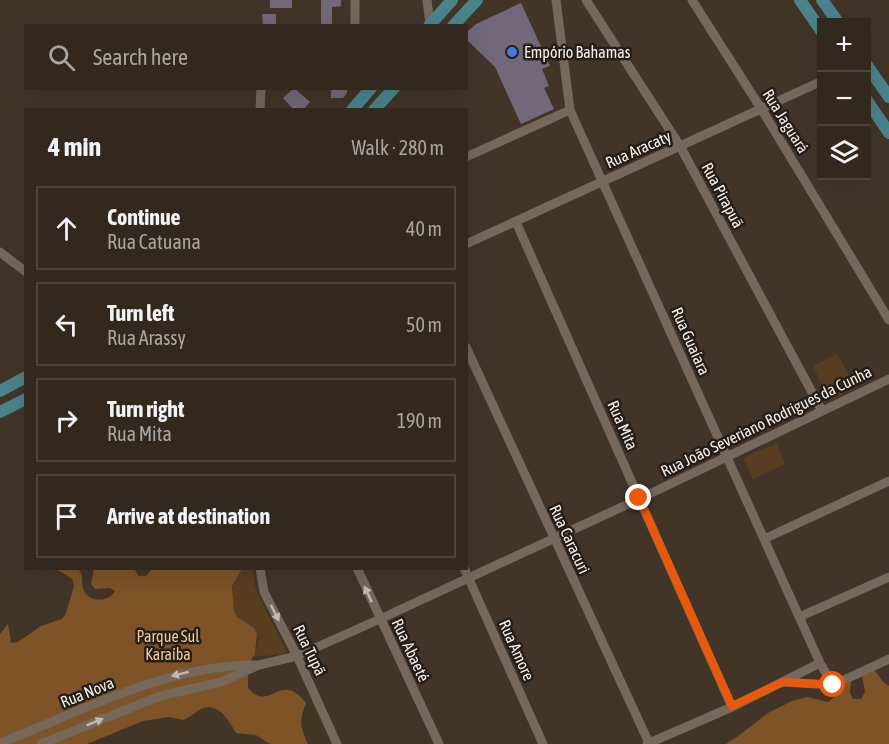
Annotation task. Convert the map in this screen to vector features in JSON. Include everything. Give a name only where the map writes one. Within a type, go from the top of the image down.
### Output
[{"type":"main road","points":[[430,24],[452,0]]},
{"type":"main road","points":[[455,24],[477,0]]},
{"type":"main road","points":[[800,0],[817,25]]},
{"type":"main road","points":[[822,0],[835,18]]},
{"type":"main road","points":[[871,70],[889,97]]},
{"type":"main road","points":[[354,108],[369,90]]},
{"type":"main road","points":[[361,108],[370,90]]},
{"type":"main road","points":[[376,108],[392,90]]},
{"type":"main road","points":[[871,105],[889,133]]},
{"type":"main road","points":[[0,391],[24,378]]},
{"type":"main road","points":[[0,412],[24,400]]},
{"type":"street","points":[[354,24],[355,0]]},
{"type":"street","points":[[427,0],[429,24]]},
{"type":"street","name":"Rua Guaíara","points":[[556,0],[570,110],[820,663],[833,685]]},
{"type":"street","name":"Rua Pirapuã","points":[[586,0],[680,146],[822,411]]},
{"type":"street","name":"Rua Jaguará","points":[[692,0],[762,110],[889,320]]},
{"type":"street","name":"Rua Aracaty","points":[[468,243],[817,83]]},
{"type":"street","points":[[260,108],[261,90]]},
{"type":"street","points":[[468,156],[570,110]]},
{"type":"street","name":"Rua Mita","points":[[516,222],[732,706]]},
{"type":"street","points":[[0,252],[24,270]]},
{"type":"street","name":"Rua Caracuri","points":[[468,351],[648,744]]},
{"type":"street","name":"Rua João Severiano Rodrigues da Cunha","points":[[297,656],[380,619],[466,573],[553,538],[889,379]]},
{"type":"street","points":[[764,539],[889,481]]},
{"type":"street","name":"Rua Tupã","points":[[260,570],[264,592],[297,656],[337,744]]},
{"type":"street","name":"Rua Abaeté","points":[[358,570],[439,744]]},
{"type":"street","name":"Rua Amore","points":[[466,573],[543,744]]},
{"type":"street","points":[[799,617],[889,577]]},
{"type":"street","name":"Rua Nova","points":[[41,744],[160,696],[221,682],[259,665],[297,656]]},
{"type":"street","points":[[783,682],[833,685],[889,659]]},
{"type":"street","points":[[648,744],[820,663]]},
{"type":"street","name":"Rua Nova","points":[[0,743],[159,679],[223,666],[259,665]]},
{"type":"shaded area","points":[[837,354],[856,387],[829,401],[813,366]]},
{"type":"shaded area","points":[[777,443],[785,464],[753,479],[744,458]]},
{"type":"shaded area","points":[[241,570],[253,570],[255,588],[286,651],[283,654],[253,657],[257,649],[258,637],[235,612],[232,594],[236,577]]},
{"type":"green space","name":"Parque Sul Karaíba","points":[[58,570],[79,570],[85,593],[98,600],[107,598],[115,591],[110,588],[95,589],[91,584],[94,570],[135,570],[139,576],[146,576],[151,570],[241,570],[232,586],[234,611],[237,617],[254,628],[257,634],[255,653],[248,666],[248,688],[256,695],[263,697],[282,690],[289,690],[297,694],[306,703],[301,724],[308,744],[270,744],[256,735],[236,733],[223,714],[209,707],[183,720],[169,717],[143,721],[87,744],[0,744],[0,634],[8,624],[11,643],[18,642],[41,626],[62,619],[74,586],[72,579]]},
{"type":"green space","points":[[872,668],[889,686],[889,744],[726,744],[768,713],[792,701],[807,697],[828,702],[837,695],[840,685],[851,680],[850,693],[853,699],[861,699],[865,692],[862,676]]},
{"type":"building","points":[[270,0],[292,0],[292,8],[270,8]]},
{"type":"building","points":[[321,0],[341,0],[341,6],[332,7],[332,24],[321,24]]},
{"type":"building","name":"Empório Bahamas","points":[[521,3],[550,66],[542,69],[549,86],[544,88],[554,109],[521,124],[495,67],[468,41],[468,31],[476,24]]},
{"type":"building","points":[[262,14],[276,14],[276,24],[263,24]]},
{"type":"building","points":[[292,90],[296,90],[310,102],[305,108],[292,108],[283,98]]},
{"type":"building","points":[[331,90],[347,90],[343,98],[331,98]]},
{"type":"place","name":"Empório Bahamas","points":[[512,52]]},
{"type":"route","points":[[639,498],[732,706],[783,682],[833,685]]}]
